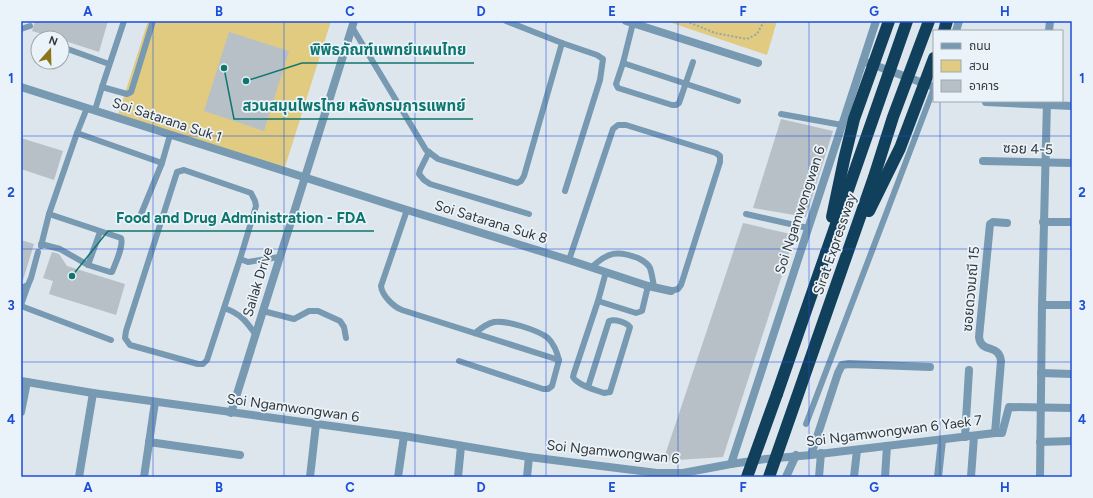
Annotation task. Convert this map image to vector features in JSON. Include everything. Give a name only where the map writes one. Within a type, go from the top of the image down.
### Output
[{"type":"highway","points":[[826,253],[835,202],[854,119],[889,21]]},
{"type":"highway","name":"Sirat Expressway","points":[[747,477],[907,21]]},
{"type":"highway","name":"Sirat Expressway","points":[[769,477],[847,256],[893,117],[930,21]]},
{"type":"highway","points":[[847,256],[900,148],[933,61]]},
{"type":"street","name":"Soi Ngamwongwan 6","points":[[24,381],[155,402],[404,436],[630,473],[672,474],[731,464],[876,21]]},
{"type":"street","points":[[629,22],[758,63]]},
{"type":"street","name":"Sailak Drive","points":[[232,413],[279,257],[353,24]]},
{"type":"street","points":[[863,61],[933,87]]},
{"type":"street","name":"Soi Satarana Suk 1","points":[[21,87],[304,177]]},
{"type":"street","points":[[986,102],[1047,103],[1072,106]]},
{"type":"street","points":[[1040,477],[1042,305],[1047,103]]},
{"type":"street","name":"ซอย 4-5","points":[[983,161],[1072,163]]},
{"type":"street","name":"Soi Satarana Suk 8","points":[[304,177],[671,291]]},
{"type":"street","name":"ซอยดวงมณี 15","points":[[995,433],[1001,361],[1000,355],[997,350],[982,346],[979,337],[990,224],[994,222],[1007,223]]},
{"type":"street","points":[[1044,222],[1072,222]]},
{"type":"street","points":[[1042,305],[1072,305]]},
{"type":"street","points":[[811,455],[838,372],[842,365],[849,364],[930,368]]},
{"type":"street","points":[[969,370],[971,477]]},
{"type":"street","points":[[1041,373],[1072,374]]},
{"type":"street","points":[[21,412],[24,381]]},
{"type":"street","points":[[79,477],[93,393]]},
{"type":"street","points":[[144,477],[155,402]]},
{"type":"street","name":"Soi Ngamwongwan 6 Yaek 7","points":[[731,464],[796,455],[811,455],[1002,433],[1009,407],[1072,408]]},
{"type":"street","points":[[310,477],[316,424]]},
{"type":"street","points":[[398,477],[404,436]]},
{"type":"street","points":[[938,477],[942,440]]},
{"type":"street","points":[[149,442],[240,455]]},
{"type":"street","points":[[1040,442],[1072,442]]},
{"type":"street","points":[[458,477],[461,446]]},
{"type":"street","points":[[885,477],[887,446]]},
{"type":"street","points":[[854,477],[857,450]]},
{"type":"street","points":[[820,477],[821,453]]},
{"type":"street","points":[[786,477],[796,455]]},
{"type":"street","points":[[527,477],[529,456]]},
{"type":"lane","points":[[111,340],[21,306],[31,278],[48,214],[77,133],[102,87],[124,21]]},
{"type":"lane","points":[[102,87],[123,94],[131,92],[153,21]]},
{"type":"lane","points":[[506,21],[597,55],[603,59],[600,80],[566,191]]},
{"type":"lane","points":[[629,22],[623,63],[616,86],[618,88],[634,94],[676,105],[679,103],[693,62]]},
{"type":"lane","points":[[353,24],[426,150],[438,159],[517,184],[524,176],[562,43]]},
{"type":"lane","points":[[21,29],[30,26]]},
{"type":"lane","points":[[70,50],[109,64]]},
{"type":"lane","points":[[623,63],[738,101]]},
{"type":"lane","points":[[806,424],[933,90]]},
{"type":"lane","points":[[781,114],[842,125]]},
{"type":"lane","points":[[569,260],[613,129],[618,125],[626,125],[716,153],[720,156],[720,162],[681,285],[678,289],[671,291]]},
{"type":"lane","points":[[77,133],[162,164]]},
{"type":"lane","points":[[139,219],[162,164],[170,135]]},
{"type":"lane","points":[[429,152],[419,174],[430,184],[529,214]]},
{"type":"lane","points":[[184,170],[251,193],[256,200],[256,206],[240,259],[207,360],[203,364],[198,364],[130,345],[127,342],[126,331],[176,172],[184,170]]},
{"type":"lane","points":[[407,210],[381,286],[383,294],[397,308],[559,360]]},
{"type":"lane","points":[[40,247],[60,249],[88,265],[112,272],[122,242],[121,238],[48,214]]},
{"type":"lane","points":[[746,214],[808,228]]},
{"type":"lane","points":[[88,265],[100,232]]},
{"type":"lane","points":[[592,267],[601,258],[611,254],[620,253],[643,261],[650,267],[651,286],[642,311],[639,313],[598,301]]},
{"type":"lane","points":[[240,259],[248,262],[279,257]]},
{"type":"lane","points":[[588,387],[609,321],[611,320],[627,324],[630,327],[610,392],[604,394],[576,382],[573,377],[606,272]]},
{"type":"lane","points":[[21,288],[28,285]]},
{"type":"lane","points":[[224,308],[238,314],[256,334]]},
{"type":"lane","points":[[263,311],[294,319],[308,311],[318,311],[340,321],[344,327],[346,338]]},
{"type":"lane","points":[[458,361],[543,389],[548,389],[552,386],[559,360],[553,344],[548,338],[539,333],[505,322],[486,324],[475,333]]},
{"type":"path","points":[[686,21],[715,33],[748,39],[757,34],[764,21]]},
{"type":"green space","points":[[148,21],[331,21],[285,167],[118,115]]},
{"type":"green space","points":[[666,21],[777,21],[767,55]]},
{"type":"building","points":[[35,21],[108,21],[99,52],[70,43],[70,30],[32,30]]},
{"type":"building","points":[[229,32],[289,51],[264,131],[204,111]]},
{"type":"building","points":[[781,119],[833,131],[806,217],[753,208]]},
{"type":"building","points":[[21,138],[63,151],[54,180],[21,169]]},
{"type":"building","points":[[743,223],[795,235],[723,457],[663,461]]},
{"type":"building","points":[[21,240],[34,244],[23,280],[21,280]]},
{"type":"building","points":[[52,252],[59,254],[67,266],[125,284],[116,315],[49,294],[53,281],[43,278]]},
{"type":"place","name":"สวนสมุนไพรไทย หลังกรมการแพทย์","points":[[224,68]]},
{"type":"place","name":"พิพิธภัณฑ์แพทย์แผนไทย","points":[[246,81]]},
{"type":"place","name":"Food and Drug Administration - FDA","points":[[72,276]]}]
